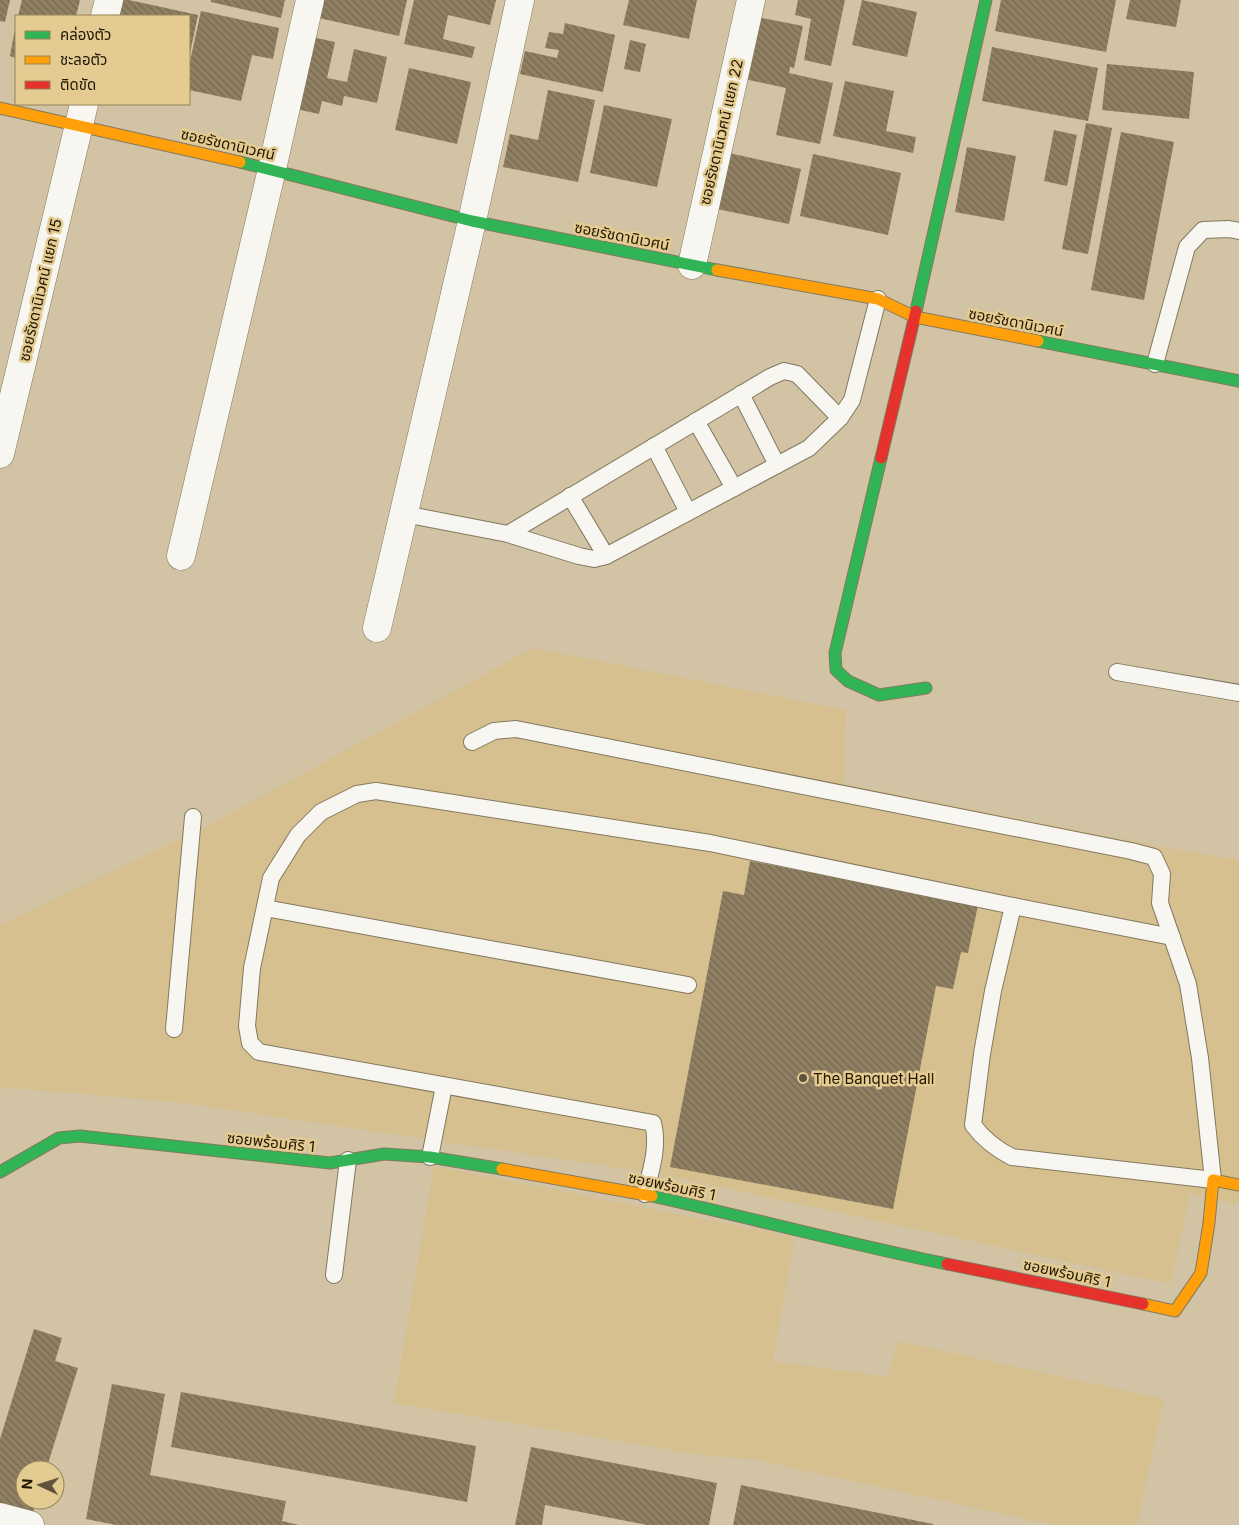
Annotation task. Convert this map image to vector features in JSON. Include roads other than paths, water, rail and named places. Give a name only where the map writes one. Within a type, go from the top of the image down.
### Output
[{"type":"street","points":[[105,15],[109,0]]},
{"type":"street","points":[[181,556],[310,0]]},
{"type":"street","points":[[377,628],[472,221],[520,0]]},
{"type":"street","name":"ซอยรัชดานิเวศน์ แยก 22","points":[[692,265],[751,0]]},
{"type":"street","points":[[926,688],[879,695],[848,681],[836,670],[835,653],[915,317],[986,0]]},
{"type":"street","name":"ซอยรัชดานิเวศน์","points":[[0,108],[82,114],[272,169],[472,221],[692,265],[878,299],[915,317],[1239,381]]},
{"type":"street","name":"ซอยรัชดานิเวศน์ แยก 15","points":[[0,454],[82,114]]},
{"type":"street","name":"ซอยพร้อมศิริ 1","points":[[0,1172],[59,1138],[80,1136],[330,1163],[384,1154],[430,1157],[645,1194],[870,1248],[1175,1311],[1201,1273],[1209,1223],[1213,1180]]},
{"type":"street","points":[[1213,1180],[1239,1185]]},
{"type":"street","points":[[0,1517],[30,1525]]},
{"type":"lane","points":[[1155,364],[1187,247],[1203,230],[1229,229],[1239,232]]},
{"type":"lane","points":[[404,514],[508,534],[579,556],[594,559],[606,556],[809,448],[840,418],[852,400],[878,299]]},
{"type":"lane","points":[[508,534],[741,394],[770,377],[784,372],[797,374],[840,418]]},
{"type":"lane","points":[[741,394],[777,465]]},
{"type":"lane","points":[[696,421],[734,488]]},
{"type":"lane","points":[[654,446],[688,512]]},
{"type":"lane","points":[[570,496],[606,556]]},
{"type":"lane","points":[[1117,672],[1239,694]]},
{"type":"lane","points":[[472,742],[494,731],[516,729],[1154,857],[1162,874],[1160,903],[1188,984],[1200,1058],[1213,1180],[1012,1157],[997,1149],[982,1137],[973,1125],[982,1054],[993,991],[1013,906]]},
{"type":"lane","points":[[645,1194],[654,1159],[656,1138],[654,1123],[259,1052],[250,1042],[247,1026],[252,968],[271,878],[298,835],[321,812],[357,794],[376,791],[710,843],[1172,937]]},
{"type":"lane","points":[[174,1029],[193,817]]},
{"type":"lane","points":[[264,908],[688,985]]},
{"type":"lane","points":[[430,1157],[444,1086]]},
{"type":"lane","points":[[334,1275],[348,1160]]},
{"type":"place","name":"The Banquet Hall","points":[[803,1078]]}]
